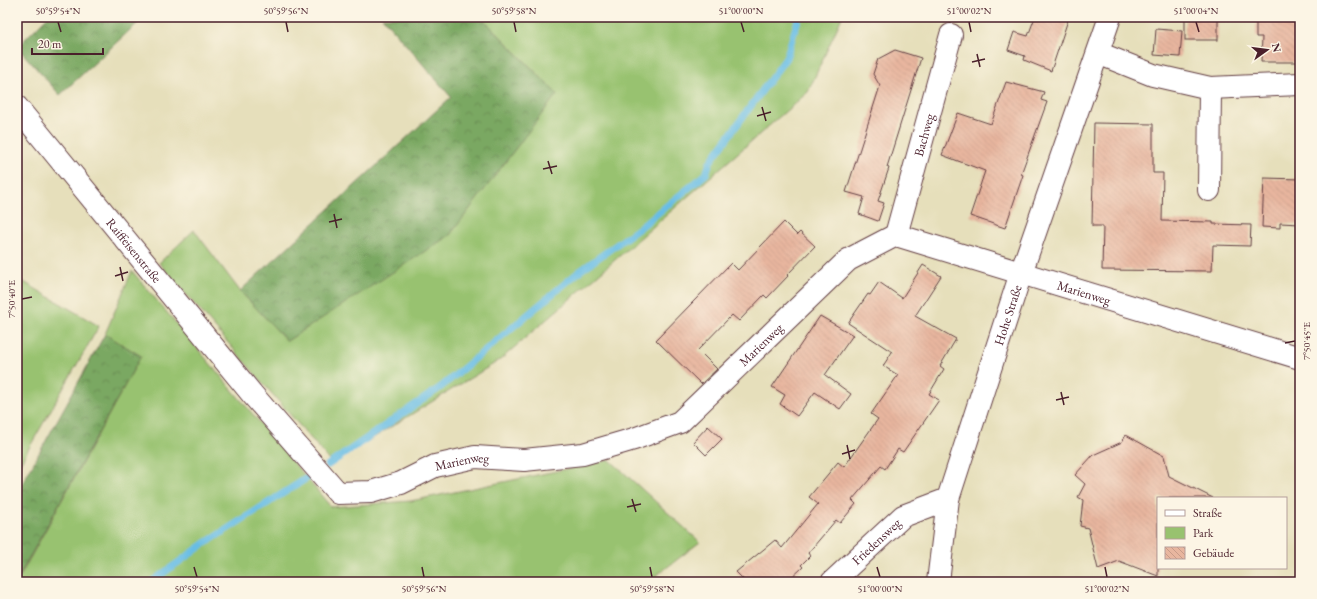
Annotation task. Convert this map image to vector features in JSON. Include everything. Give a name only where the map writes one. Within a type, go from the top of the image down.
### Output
[{"type":"street","name":"Hohe Straße","points":[[938,582],[948,499],[1021,273],[1110,17]]},
{"type":"street","name":"Bachweg","points":[[896,236],[951,35]]},
{"type":"street","points":[[1098,53],[1154,75],[1210,88],[1300,84]]},
{"type":"street","points":[[1209,190],[1210,88]]},
{"type":"street","name":"Raiffeisenstraße","points":[[17,106],[252,394]]},
{"type":"street","name":"Marienweg","points":[[252,394],[338,493],[371,492],[401,483],[435,466],[475,457],[524,460],[583,454],[634,439],[680,422],[848,260],[896,236],[1300,358]]},
{"type":"street","name":"Friedensweg","points":[[832,582],[903,516],[948,499]]},
{"type":"green space","points":[[47,17],[144,17],[60,95],[17,47]]},
{"type":"green space","points":[[382,17],[481,17],[557,94],[450,235],[287,341],[240,291],[451,97]]},
{"type":"green space","points":[[481,17],[842,17],[808,92],[500,360],[332,463],[159,263],[194,230],[240,291],[287,340],[557,94]]},
{"type":"green space","points":[[132,271],[331,507],[411,501],[610,460],[700,542],[648,582],[17,582],[141,356],[105,334]]},
{"type":"green space","points":[[17,278],[99,326],[17,469]]},
{"type":"green space","points":[[105,334],[141,356],[17,580],[17,493]]},
{"type":"building","points":[[1035,17],[1069,17],[1051,71],[1024,60],[1025,56],[1008,50],[1014,32],[1028,36]]},
{"type":"building","points":[[1185,17],[1218,17],[1218,40],[1185,40]]},
{"type":"building","points":[[1256,17],[1300,17],[1299,62],[1261,62],[1262,37],[1256,37]]},
{"type":"building","points":[[1156,29],[1182,31],[1180,57],[1154,55]]},
{"type":"building","points":[[895,50],[921,58],[878,201],[884,203],[878,221],[859,214],[864,197],[846,192],[880,86],[873,74],[878,59]]},
{"type":"building","points":[[1006,82],[1044,92],[1041,100],[1047,102],[1021,174],[1023,175],[1005,228],[970,216],[985,171],[942,155],[958,113],[991,124]]},
{"type":"building","points":[[1094,123],[1153,124],[1153,173],[1163,173],[1162,221],[1213,222],[1213,224],[1251,225],[1250,246],[1213,245],[1212,271],[1102,270],[1103,226],[1092,226]]},
{"type":"building","points":[[1264,178],[1300,179],[1300,224],[1280,223],[1280,228],[1262,227]]},
{"type":"building","points":[[784,222],[797,235],[800,232],[815,246],[767,298],[764,295],[739,321],[732,315],[698,350],[717,369],[701,384],[656,340],[731,263],[738,270]]},
{"type":"building","points":[[923,265],[941,276],[915,316],[956,339],[940,366],[944,369],[929,394],[939,400],[903,452],[898,449],[885,469],[881,466],[852,500],[856,504],[840,523],[836,520],[808,553],[810,556],[801,565],[803,567],[787,582],[746,582],[736,572],[775,540],[782,548],[818,504],[809,497],[838,462],[844,467],[878,419],[871,414],[898,375],[883,366],[892,352],[848,323],[868,294],[870,295],[879,282],[902,298]]},
{"type":"building","points":[[820,316],[853,335],[825,375],[851,394],[840,409],[815,392],[797,416],[780,404],[785,395],[772,387]]},
{"type":"building","points":[[708,426],[722,439],[706,455],[693,442]]},
{"type":"building","points":[[1126,435],[1164,456],[1169,476],[1211,497],[1157,497],[1158,576],[1119,561],[1098,569],[1088,528],[1080,526],[1083,500],[1078,497],[1085,484],[1075,475],[1093,455],[1122,442]]},
{"type":"waterway","points":[[328,465],[441,387],[580,271],[638,229],[706,174],[710,162],[786,58],[799,17]]},
{"type":"waterway","points":[[151,582],[204,544],[307,478]]}]
